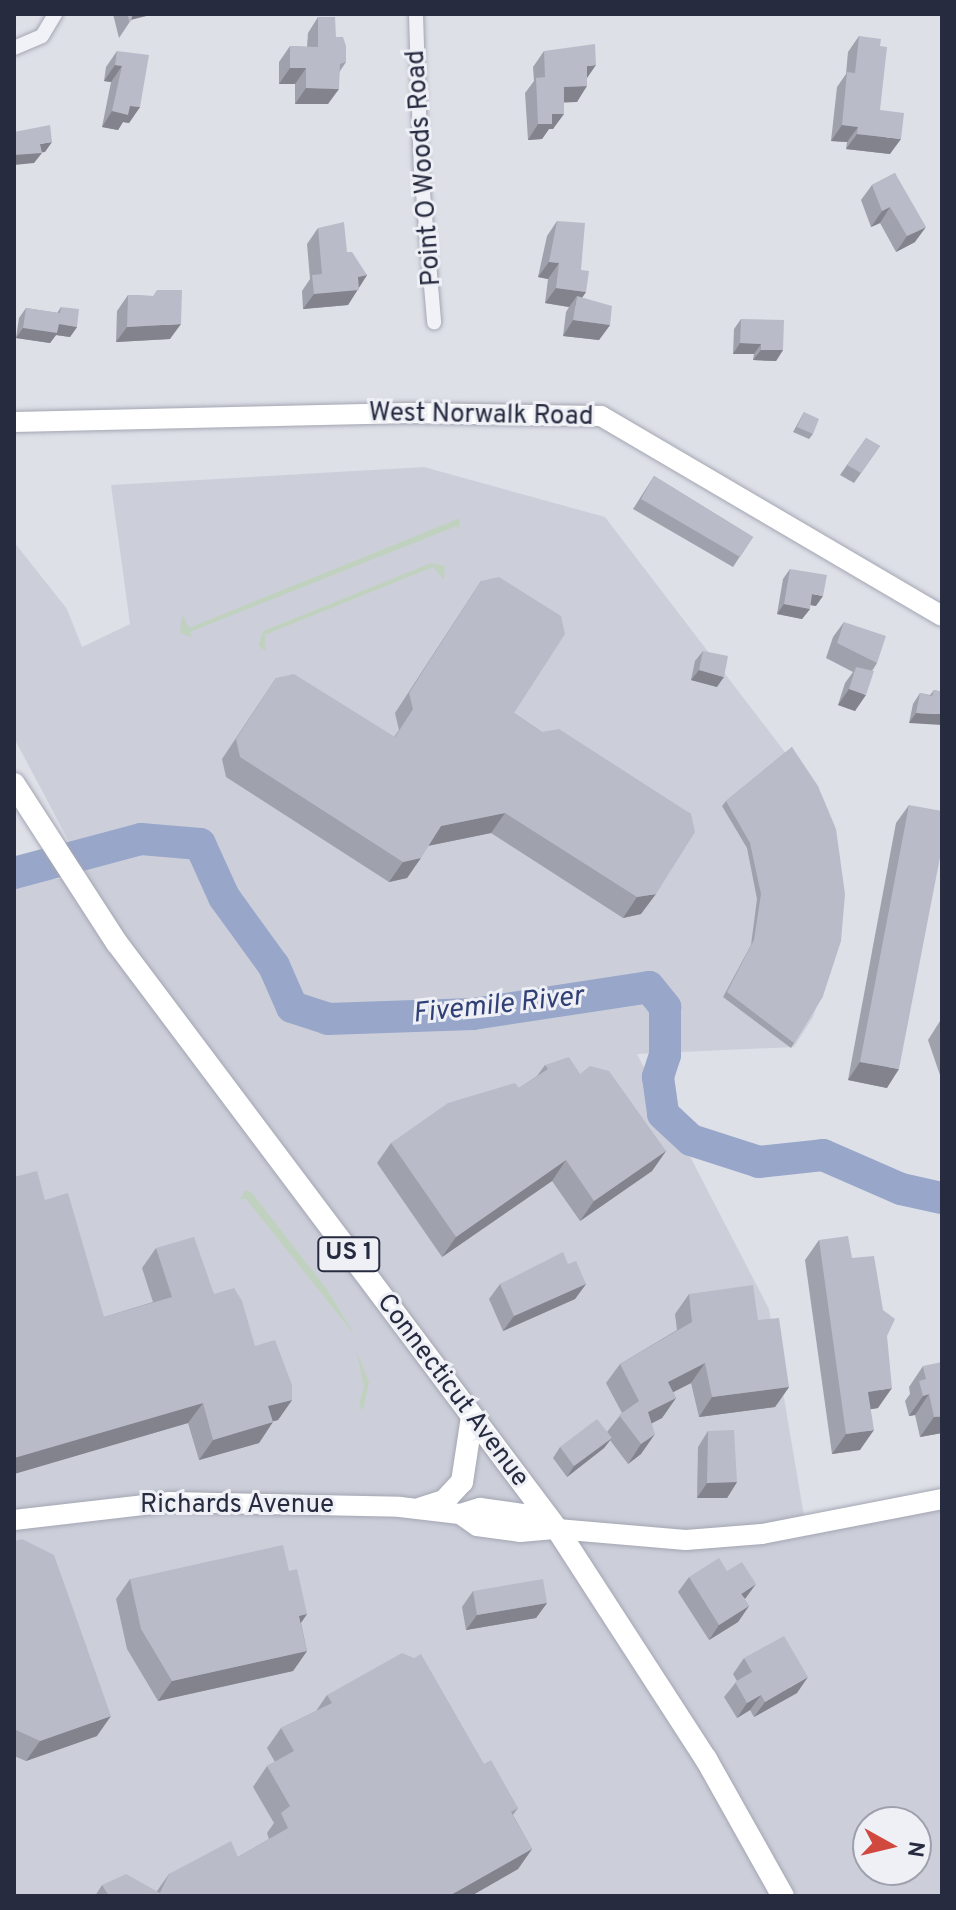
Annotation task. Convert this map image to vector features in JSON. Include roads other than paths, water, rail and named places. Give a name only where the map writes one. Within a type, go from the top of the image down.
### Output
[{"type":"main road","name":"West Norwalk Road","points":[[14,422],[409,413],[601,416],[942,616]]},
{"type":"main road","name":"Connecticut Avenue","points":[[14,784],[83,885],[117,943],[557,1529],[698,1746],[783,1896]]},
{"type":"main road","points":[[422,1508],[444,1501],[462,1482],[472,1417]]},
{"type":"main road","name":"Richards Avenue","points":[[14,1520],[169,1502],[422,1508],[460,1514],[480,1508],[523,1514],[557,1529],[638,1539],[714,1538],[762,1534],[942,1499]]},
{"type":"street","points":[[14,48],[42,36],[55,14]]},
{"type":"street","name":"Point O Woods Road","points":[[416,14],[421,169],[434,322]]},
{"type":"waterway","name":"Fivemile River","points":[[14,873],[141,839],[200,844],[224,897],[274,966],[292,1007],[328,1019],[473,1014],[649,987],[665,1007],[665,1055],[658,1077],[663,1114],[691,1140],[759,1162],[823,1155],[901,1189],[942,1198]]}]
